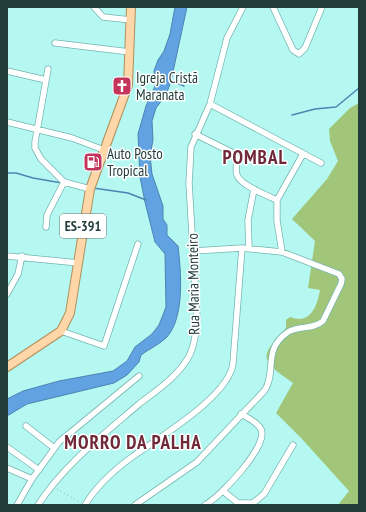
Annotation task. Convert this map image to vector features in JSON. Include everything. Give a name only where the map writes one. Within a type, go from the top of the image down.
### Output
[{"type":"main road","name":"ES-391","points":[[61,331],[70,313],[90,189],[124,100],[128,85],[132,7]]},
{"type":"main road","points":[[7,366],[61,331]]},
{"type":"street","points":[[94,7],[103,17],[131,20]]},
{"type":"street","name":"Rua Maria Monteiro","points":[[38,505],[51,485],[62,472],[118,422],[168,381],[187,360],[192,352],[196,331],[194,251],[189,183],[191,147],[195,134],[210,101],[222,51],[234,23],[243,7]]},
{"type":"street","points":[[273,7],[293,50],[299,54],[304,48],[322,7]]},
{"type":"street","points":[[55,43],[130,52]]},
{"type":"street","points":[[48,69],[35,142],[37,153],[64,182],[90,189]]},
{"type":"street","points":[[7,71],[46,80]]},
{"type":"street","points":[[210,101],[321,163]]},
{"type":"street","points":[[7,122],[72,138],[104,150]]},
{"type":"street","points":[[195,134],[236,156],[238,178],[254,189],[277,200]]},
{"type":"street","points":[[282,252],[277,221],[277,200],[303,154]]},
{"type":"street","points":[[46,227],[47,215],[64,182]]},
{"type":"street","points":[[249,248],[248,220],[254,189]]},
{"type":"street","points":[[61,331],[104,346],[138,244]]},
{"type":"street","points":[[85,505],[108,477],[131,458],[190,417],[230,375],[233,363],[242,248]]},
{"type":"street","points":[[135,505],[197,462],[265,390],[270,382],[270,359],[279,341],[289,332],[319,324],[323,320],[341,284],[342,279],[339,274],[282,252],[249,248],[194,251]]},
{"type":"street","points":[[7,256],[22,256],[79,263]]},
{"type":"street","points":[[7,294],[18,274],[22,256]]},
{"type":"street","points":[[17,505],[32,479],[54,448],[67,434],[139,376]]},
{"type":"street","points":[[205,505],[223,491],[259,446],[262,437],[261,430],[256,423],[241,414]]},
{"type":"street","points":[[26,426],[54,448]]},
{"type":"street","points":[[223,491],[237,504],[253,503],[264,494],[293,445]]},
{"type":"street","points":[[7,447],[39,470]]},
{"type":"street","points":[[7,468],[32,479]]},
{"type":"path","points":[[51,485],[72,499],[85,505]]},
{"type":"green space","points":[[359,103],[359,505],[338,505],[349,491],[302,439],[276,413],[293,383],[274,369],[269,363],[267,353],[286,328],[286,320],[290,317],[303,319],[311,313],[317,303],[320,290],[308,288],[315,241],[292,219],[327,179],[338,161],[330,141],[329,129],[350,108]]},
{"type":"water","points":[[175,7],[187,7],[171,81],[166,95],[156,108],[152,121],[153,140],[150,155],[152,174],[163,206],[163,219],[167,225],[167,235],[178,246],[181,281],[177,318],[173,328],[164,340],[141,355],[139,362],[127,375],[114,383],[27,404],[7,416],[7,399],[23,391],[59,381],[113,371],[127,361],[135,347],[152,334],[159,325],[166,307],[165,254],[155,242],[145,202],[140,177],[138,134],[146,106],[155,86],[154,71],[158,60],[164,51],[170,34]]},
{"type":"waterway","points":[[169,80],[184,86]]},
{"type":"waterway","points":[[292,115],[315,109],[336,107],[359,88]]},
{"type":"waterway","points":[[7,173],[16,173],[33,178],[62,183]]},
{"type":"waterway","points":[[93,188],[128,193],[146,200]]},
{"type":"place","name":"Igreja Cristã Maranata","points":[[122,86]]},
{"type":"place","name":"Auto Posto Tropical","points":[[93,162]]},
{"type":"district","name":"POMBAL","points":[[255,157]]},
{"type":"district","name":"MORRO DA PALHA","points":[[133,442]]}]
